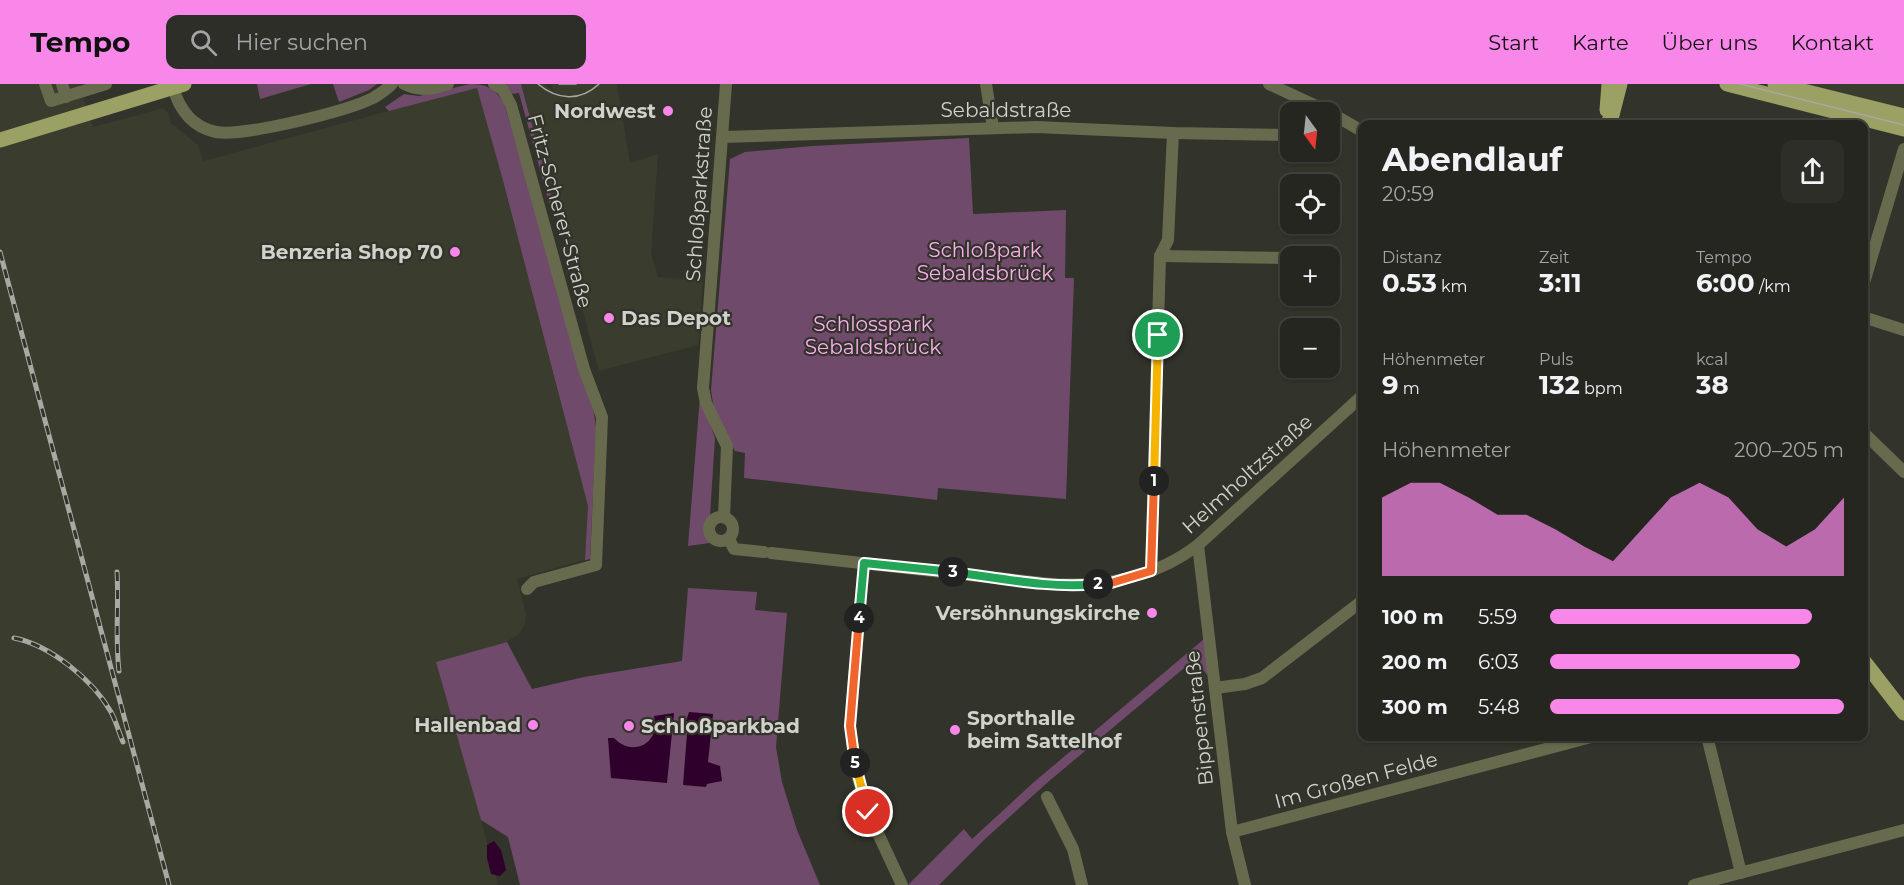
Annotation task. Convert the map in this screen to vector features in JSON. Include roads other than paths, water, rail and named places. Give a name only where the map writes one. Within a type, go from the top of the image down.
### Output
[{"type":"main road","points":[[0,140],[184,84]]},
{"type":"main road","points":[[1608,120],[1609,84]]},
{"type":"main road","points":[[1610,120],[1620,84]]},
{"type":"main road","points":[[1727,84],[1904,129]]},
{"type":"main road","points":[[1775,84],[1904,116]]},
{"type":"main road","points":[[1868,666],[1904,713]]},
{"type":"street","points":[[45,84],[51,101],[106,84]]},
{"type":"street","points":[[62,84],[66,97]]},
{"type":"street","points":[[172,84],[182,111],[193,122],[215,132],[237,132],[290,122],[346,107],[371,99],[392,84]]},
{"type":"street","points":[[404,84],[428,90],[448,84]]},
{"type":"street","name":"Fritz-Scherer-Straße","points":[[494,84],[503,90],[510,105],[584,369],[602,417],[596,565],[534,582],[527,589]]},
{"type":"street","name":"Schloßparkstraße","points":[[724,517],[727,446],[706,403],[703,388],[726,84]]},
{"type":"street","points":[[986,84],[993,128]]},
{"type":"street","points":[[1269,84],[1308,102]]},
{"type":"street","points":[[1340,118],[1358,129]]},
{"type":"street","name":"Sebaldstraße","points":[[723,137],[1036,127],[1280,135]]},
{"type":"street","points":[[1151,571],[1160,256],[1168,240],[1173,133]]},
{"type":"street","points":[[1868,269],[1904,149]]},
{"type":"street","points":[[1160,256],[1280,258]]},
{"type":"street","points":[[1868,319],[1904,330]]},
{"type":"street","name":"Helmholtzstraße","points":[[729,539],[734,549],[768,553],[1081,586],[1111,583],[1179,560],[1358,400]]},
{"type":"street","points":[[1868,437],[1904,472]]},
{"type":"street","points":[[724,517],[734,526],[733,533],[729,539],[717,540],[710,533],[710,524],[714,519],[724,517]]},
{"type":"street","name":"Bippenstraße","points":[[1198,545],[1232,832],[1245,885]]},
{"type":"street","points":[[864,563],[850,726],[856,771],[868,812],[902,885]]},
{"type":"street","points":[[1215,688],[1245,684],[1262,678],[1358,604]]},
{"type":"street","name":"Im Großen Felde","points":[[1232,832],[1576,741]]},
{"type":"street","points":[[1708,741],[1741,873]]},
{"type":"street","points":[[1047,797],[1073,849],[1082,885]]},
{"type":"street","points":[[1694,885],[1904,830]]},
{"type":"tram line","points":[[538,84],[553,93],[569,97],[584,94],[599,84]]},
{"type":"tram line","points":[[559,84],[576,84]]},
{"type":"tram line","points":[[1740,84],[1904,125]]},
{"type":"railway","points":[[0,252],[169,885]]},
{"type":"railway","points":[[117,572],[119,671]]},
{"type":"railway","points":[[14,638],[42,648],[82,676],[111,712],[123,742]]},
{"type":"place","name":"Nordwest","points":[[668,111]]},
{"type":"place","name":"Benzeria Shop 70","points":[[455,252]]},
{"type":"place","name":"Das Depot","points":[[609,318]]},
{"type":"place","name":"Versöhnungskirche","points":[[1152,613]]},
{"type":"place","name":"Hallenbad","points":[[533,725]]},
{"type":"place","name":"Schloßparkbad","points":[[629,726]]},
{"type":"place","name":"Sporthalle beim Sattelhof","points":[[955,730]]},
{"type":"park label","name":"Schloßpark Sebaldsbrück","points":[[985,262]]},
{"type":"park label","name":"Schlosspark Sebaldsbrück","points":[[873,336]]}]
